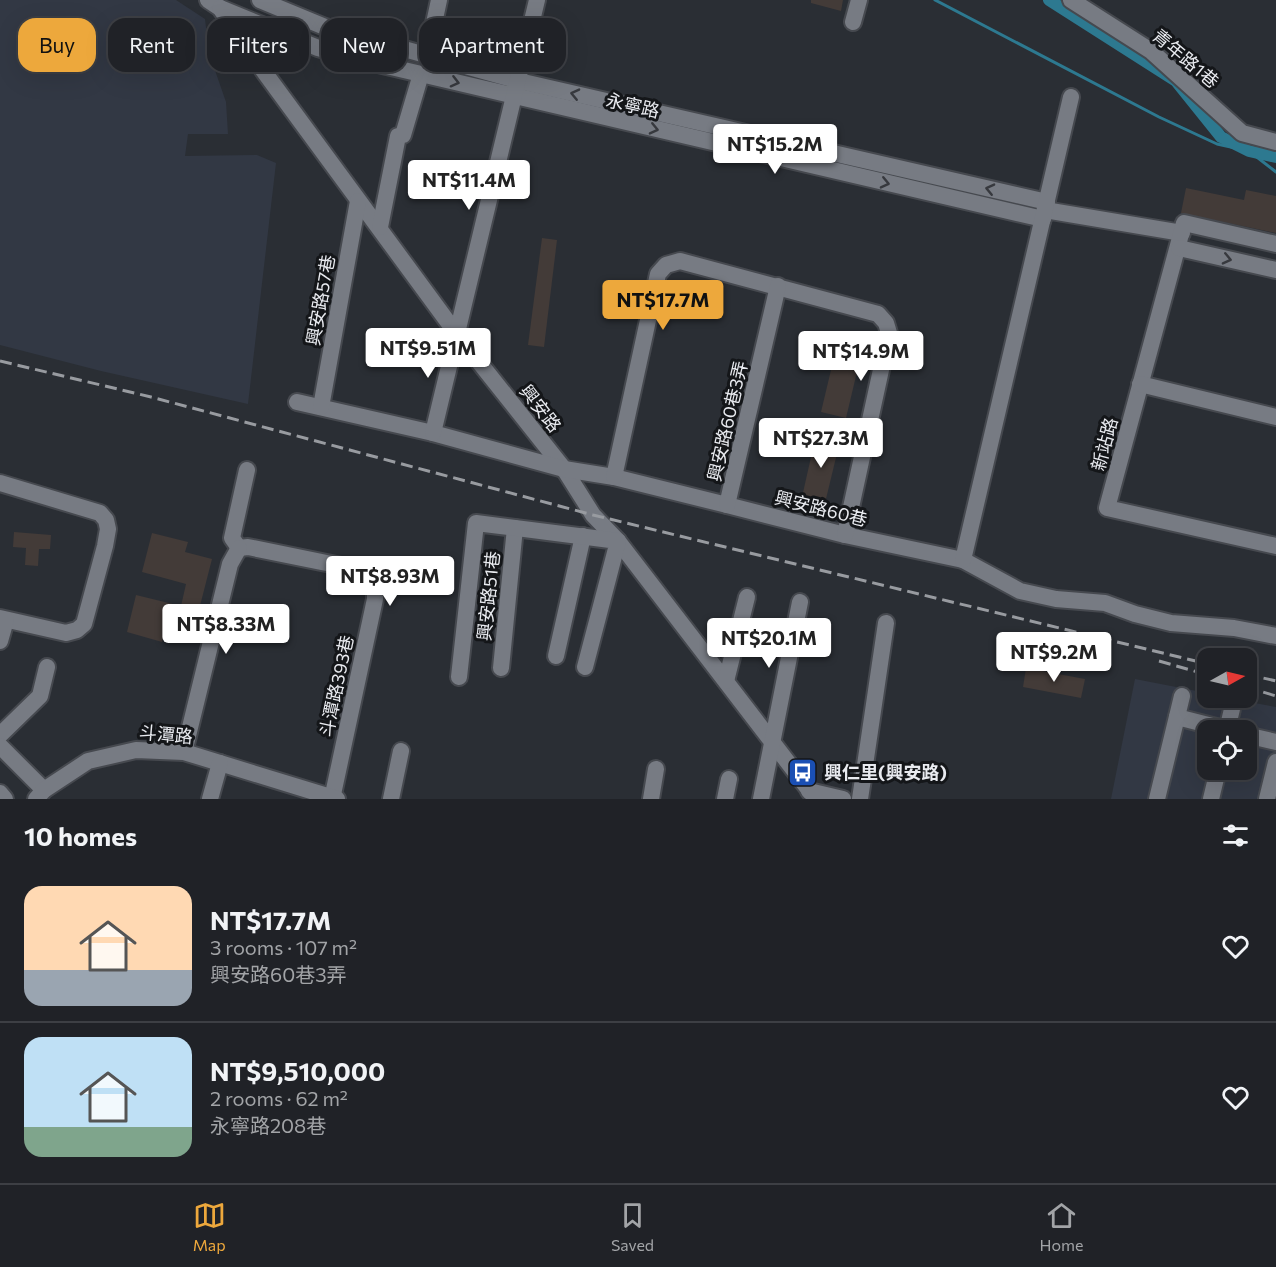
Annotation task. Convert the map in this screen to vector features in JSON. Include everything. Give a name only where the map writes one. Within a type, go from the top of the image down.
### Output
[{"type":"street","name":"永寧路","points":[[260,0],[325,27],[419,54]]},
{"type":"street","points":[[435,18],[439,0]]},
{"type":"street","points":[[433,433],[537,0]]},
{"type":"street","points":[[853,22],[859,0]]},
{"type":"street","name":"青年路1巷","points":[[1071,0],[1151,51],[1242,133],[1276,142]]},
{"type":"street","name":"永寧路","points":[[218,3],[318,48],[421,74],[517,89],[1045,210],[1182,235]]},
{"type":"street","name":"興安路","points":[[218,3],[358,201],[380,227],[456,333],[564,469],[593,514],[618,541],[813,795]]},
{"type":"street","name":"永寧路","points":[[471,72],[517,89]]},
{"type":"street","points":[[380,227],[398,136],[403,135],[421,74]]},
{"type":"street","points":[[963,560],[1071,97]]},
{"type":"street","name":"興安路57巷","points":[[321,407],[358,201]]},
{"type":"street","points":[[1182,235],[1276,244]]},
{"type":"street","points":[[1182,235],[1276,270]]},
{"type":"street","name":"新站路","points":[[1182,235],[1107,508],[1276,546]]},
{"type":"street","points":[[614,477],[658,274],[666,265],[680,261],[778,286],[878,314],[886,323],[889,333],[845,536]]},
{"type":"street","name":"興安路60巷3弄","points":[[727,505],[778,286]]},
{"type":"street","points":[[1140,384],[1276,417]]},
{"type":"street","name":"興安路60巷","points":[[297,402],[433,433],[564,469],[614,477],[845,536],[963,560],[1020,591],[1056,599],[1105,603],[1135,614],[1171,623],[1234,628],[1276,636]]},
{"type":"street","points":[[184,752],[230,564],[239,548],[232,538],[247,470]]},
{"type":"street","points":[[0,483],[100,513],[106,520],[108,529],[84,624],[77,630],[66,633],[3,619],[0,641]]},
{"type":"street","name":"興安路51巷","points":[[459,677],[476,523],[618,541]]},
{"type":"street","name":"興安路51巷","points":[[501,668],[515,528]]},
{"type":"street","points":[[556,656],[583,536]]},
{"type":"street","points":[[585,667],[618,541]]},
{"type":"street","name":"斗潭路393巷","points":[[239,548],[248,547],[369,572],[375,583],[375,598],[334,798]]},
{"type":"street","points":[[726,681],[747,597]]},
{"type":"street","points":[[761,799],[800,602]]},
{"type":"street","points":[[860,799],[886,623]]},
{"type":"street","points":[[0,735],[40,696],[46,668]]},
{"type":"street","points":[[1158,799],[1182,696]]},
{"type":"street","points":[[1229,720],[1232,709]]},
{"type":"street","points":[[1177,717],[1197,722]]},
{"type":"street","points":[[1257,738],[1276,742]]},
{"type":"street","points":[[0,746],[40,795]]},
{"type":"street","name":"斗潭路","points":[[40,795],[88,761],[136,750],[184,752],[334,798]]},
{"type":"street","points":[[391,799],[401,751]]},
{"type":"street","points":[[1267,799],[1276,762]]},
{"type":"street","points":[[210,799],[220,763]]},
{"type":"street","points":[[651,799],[656,769]]},
{"type":"street","points":[[725,799],[729,779]]},
{"type":"street","points":[[1211,799],[1216,780]]},
{"type":"street","points":[[0,793],[5,799]]},
{"type":"street","points":[[813,795],[843,799]]},
{"type":"shaded area","points":[[0,0],[176,0],[205,19],[207,72],[216,72],[226,102],[228,134],[188,134],[185,156],[257,155],[276,163],[248,404],[101,371],[0,345]]},
{"type":"shaded area","points":[[1135,679],[1197,691],[1197,708],[1257,708],[1257,703],[1276,707],[1276,799],[1111,799]]},
{"type":"building","points":[[811,0],[843,0],[841,11],[811,3]]},
{"type":"building","points":[[1186,188],[1244,200],[1246,190],[1276,196],[1276,233],[1181,213]]},
{"type":"building","points":[[542,238],[557,240],[544,347],[528,345]]},
{"type":"building","points":[[836,349],[861,355],[846,418],[821,412]]},
{"type":"building","points":[[816,435],[840,441],[825,503],[802,497]]},
{"type":"building","points":[[14,532],[51,535],[50,549],[39,549],[38,566],[25,565],[26,548],[13,547]]},
{"type":"building","points":[[152,533],[188,542],[185,552],[212,559],[192,637],[165,630],[162,642],[127,632],[136,595],[181,606],[186,584],[142,572]]},
{"type":"building","points":[[1026,668],[1085,679],[1081,698],[1023,687]]},
{"type":"waterway","points":[[935,0],[1159,117],[1217,144],[1249,151],[1276,172]]},
{"type":"waterway","points":[[1049,0],[1176,81],[1221,137],[1249,151],[1276,157]]},
{"type":"railway","points":[[0,361],[151,397],[593,515],[1197,661]]},
{"type":"railway","points":[[1159,661],[1197,672]]},
{"type":"railway","points":[[1257,677],[1276,681]]},
{"type":"railway","points":[[1257,690],[1276,696]]},
{"type":"place","name":"興仁里(興安路)","points":[[803,772]]}]
